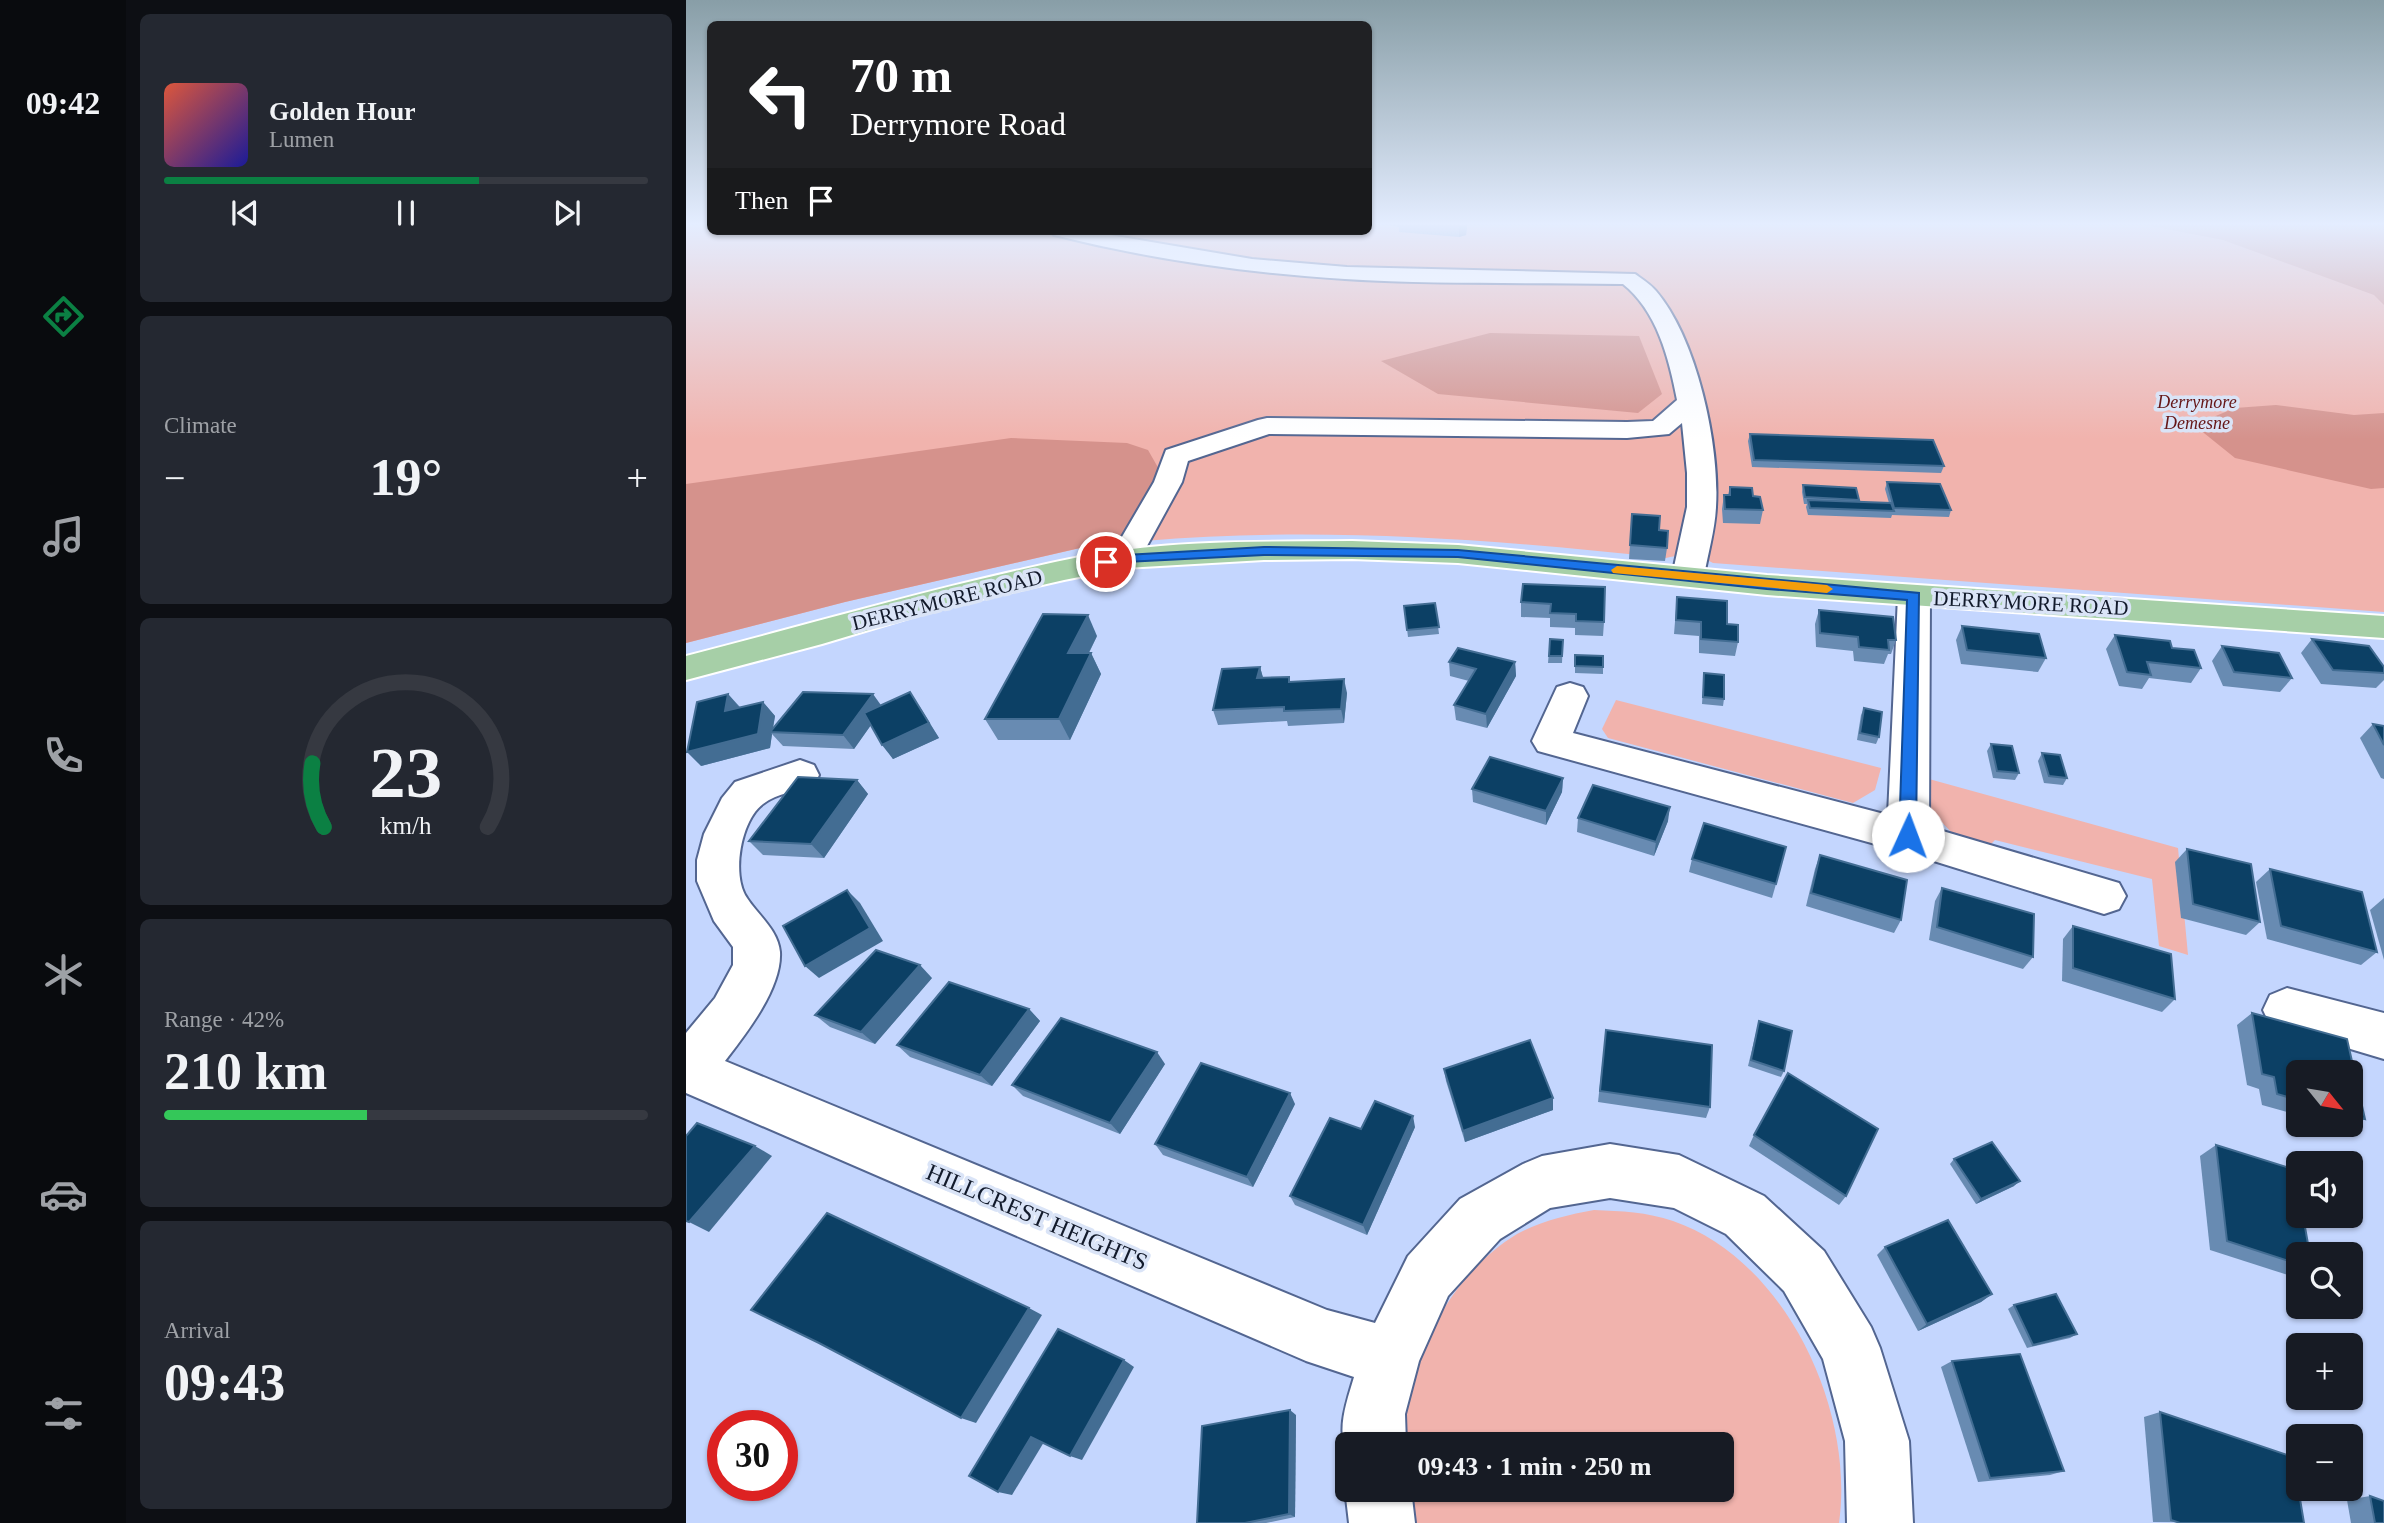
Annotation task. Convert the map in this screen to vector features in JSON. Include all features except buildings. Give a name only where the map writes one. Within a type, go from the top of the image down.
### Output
[{"type":"main road","name":"DERRYMORE ROAD","points":[[686,668],[935,599],[1125,559],[1264,551],[1458,554],[1914,596],[2075,604],[2384,627]]},
{"type":"street","points":[[1649,296],[1665,321],[1697,422],[1702,497],[1700,526],[1688,576]]},
{"type":"street","points":[[1125,559],[1168,482],[1176,456],[1267,426],[1627,430],[1660,428],[1690,402]]},
{"type":"street","points":[[1908,836],[1914,596]]},
{"type":"street","points":[[1570,696],[1551,741],[1908,836],[2104,896]]},
{"type":"street","points":[[687,1069],[734,1009],[753,977],[757,951],[748,932],[731,911],[717,880],[718,853],[733,815],[748,793],[800,775]]},
{"type":"street","points":[[2287,1010],[2384,1036]]},
{"type":"street","name":"HILLCREST HEIGHTS","points":[[687,1069],[1327,1340],[1390,1357]]},
{"type":"street","points":[[1374,1432],[1374,1414],[1390,1357],[1428,1276],[1480,1219],[1542,1184],[1610,1171],[1679,1182],[1745,1215],[1804,1271],[1850,1348],[1877,1441],[1880,1523]]},
{"type":"street","points":[[1380,1502],[1382,1523]]},
{"type":"green space","name":"Derrymore Demesne","points":[[686,296],[2384,296],[2384,612],[1713,563],[1690,556],[1666,558],[1471,540],[1274,535],[1144,541],[1143,538],[1120,539],[845,602],[686,643]]},
{"type":"green space","points":[[1616,700],[1881,768],[1875,790],[1853,803],[1608,738],[1602,729]]},
{"type":"green space","points":[[1929,779],[2178,848],[2188,955],[2159,946],[2152,879],[1995,840],[1988,847],[1957,838],[1925,805]]},
{"type":"green space","points":[[1594,1210],[1634,1212],[1663,1218],[1713,1241],[1749,1269],[1779,1304],[1804,1344],[1823,1388],[1836,1434],[1841,1479],[1839,1523],[1409,1523],[1406,1502],[1734,1502],[1734,1432],[1405,1432],[1412,1384],[1421,1354],[1451,1298],[1493,1252],[1517,1234],[1554,1219]]},
{"type":"shaded area","points":[[2375,296],[2384,296],[2384,305]]},
{"type":"shaded area","points":[[1490,333],[1639,336],[1662,394],[1638,413],[1438,394],[1381,361]]},
{"type":"shaded area","points":[[2276,405],[2354,415],[2384,413],[2384,488],[2371,489],[2235,458],[2194,425],[2235,408]]},
{"type":"shaded area","points":[[1011,438],[1127,443],[1148,450],[1160,471],[1123,538],[845,602],[686,643],[686,484]]},
{"type":"slow traffic","points":[[1617,570],[1827,589]]},
{"type":"route","points":[[1106,562],[1264,551],[1352,550],[1458,554],[1767,585],[1914,596],[1908,836]]}]
